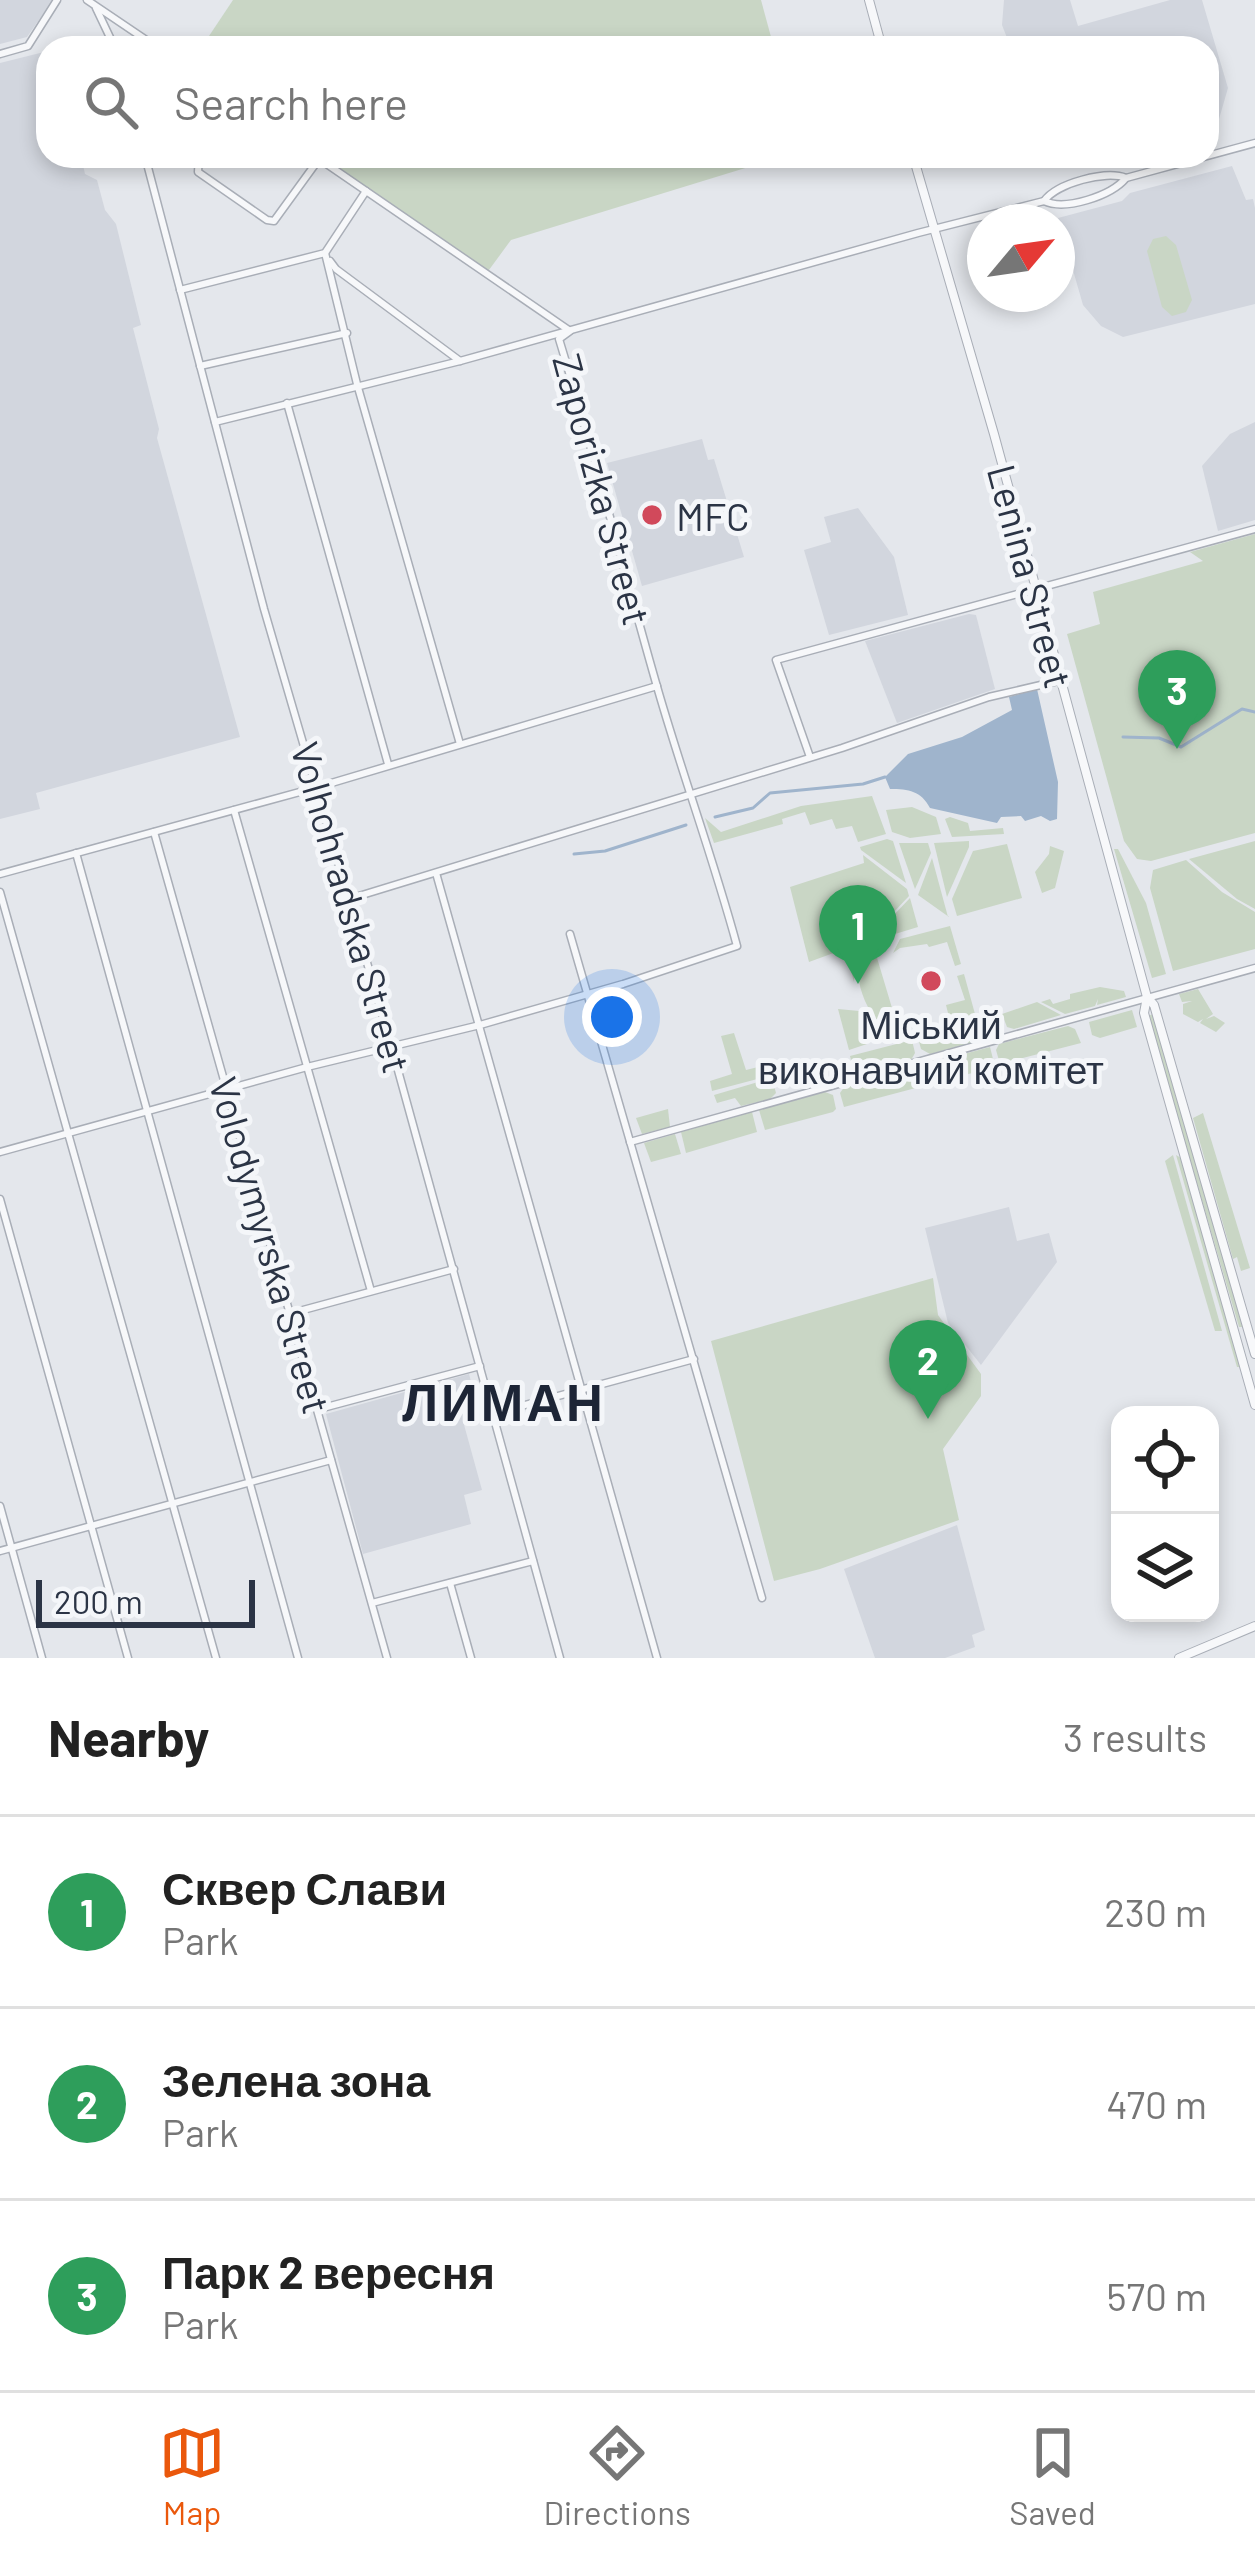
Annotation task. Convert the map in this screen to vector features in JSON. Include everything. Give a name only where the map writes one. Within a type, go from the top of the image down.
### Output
[{"type":"street","points":[[0,54],[28,46],[57,0]]},
{"type":"street","points":[[869,0],[879,36]]},
{"type":"street","points":[[91,3],[109,36]]},
{"type":"street","points":[[91,3],[140,36]]},
{"type":"street","points":[[1219,153],[1255,143]]},
{"type":"street","name":"Volhohradska Street","points":[[148,168],[264,609],[391,1045],[560,1658]]},
{"type":"street","points":[[198,168],[267,220],[274,220],[309,168]]},
{"type":"street","name":"Zaporizka Street","points":[[333,168],[570,331],[559,339],[657,686],[737,946],[587,994]]},
{"type":"street","name":"Lenina Street","points":[[916,168],[1036,589],[1147,998],[1144,1013],[1255,1405]]},
{"type":"street","points":[[215,422],[460,361],[934,229],[1044,202],[1055,206],[1118,188],[1126,178],[1163,168]]},
{"type":"street","points":[[1044,202],[1051,192],[1113,173],[1126,178]]},
{"type":"street","points":[[179,290],[325,253],[366,191]]},
{"type":"street","points":[[325,253],[357,384],[460,744]]},
{"type":"street","points":[[325,253],[336,269],[460,361]]},
{"type":"street","points":[[200,366],[347,333]]},
{"type":"street","points":[[287,404],[388,765]]},
{"type":"street","points":[[811,757],[776,660],[1255,529]]},
{"type":"street","points":[[349,899],[811,757],[989,697],[1058,681]]},
{"type":"street","points":[[0,874],[318,787],[657,686]]},
{"type":"street","points":[[234,810],[371,1291]]},
{"type":"street","name":"Volodymyrska Street","points":[[154,832],[387,1658]]},
{"type":"street","points":[[76,853],[298,1658]]},
{"type":"street","points":[[436,873],[657,1658]]},
{"type":"street","points":[[0,892],[215,1658]]},
{"type":"street","points":[[570,934],[762,1598]]},
{"type":"street","points":[[630,1142],[1255,968]]},
{"type":"street","points":[[0,1152],[587,994]]},
{"type":"street","name":"Lenina Street","points":[[1147,998],[1154,1005],[1255,1354]]},
{"type":"street","points":[[0,1199],[128,1658]]},
{"type":"street","points":[[292,1313],[454,1269]]},
{"type":"street","points":[[492,1414],[694,1359]]},
{"type":"street","points":[[319,1409],[480,1366]]},
{"type":"street","points":[[0,1551],[331,1460]]},
{"type":"street","points":[[0,1506],[43,1658]]},
{"type":"street","points":[[372,1604],[533,1561]]},
{"type":"street","points":[[450,1583],[471,1658]]},
{"type":"street","points":[[1179,1658],[1255,1626]]},
{"type":"shaded area","points":[[0,0],[53,0],[27,37],[0,44]]},
{"type":"shaded area","points":[[1004,0],[1070,0],[1078,26],[1170,0],[1202,0],[1213,36],[1006,36]]},
{"type":"shaded area","points":[[36,54],[36,168],[84,168],[97,180],[105,210],[116,224],[141,325],[133,328],[159,429],[157,438],[240,737],[36,793],[40,809],[0,819],[0,63]]},
{"type":"shaded area","points":[[1219,58],[1228,88],[1219,119]]},
{"type":"shaded area","points":[[1232,166],[1246,200],[1253,199],[1255,208],[1255,304],[1123,337],[1101,326],[1083,305],[1075,277],[1075,213],[1122,201],[1130,193]]},
{"type":"shaded area","points":[[1255,422],[1255,520],[1218,531],[1202,466],[1230,434]]},
{"type":"shaded area","points":[[702,439],[708,460],[714,459],[744,557],[642,586],[607,463]]},
{"type":"shaded area","points":[[858,508],[894,557],[908,615],[829,635],[804,550],[831,542],[824,517]]},
{"type":"shaded area","points":[[976,615],[995,689],[897,723],[865,641]]},
{"type":"shaded area","points":[[1009,1207],[1017,1241],[1049,1233],[1057,1262],[981,1365],[948,1323],[925,1228]]},
{"type":"shaded area","points":[[469,1374],[480,1415],[463,1421],[482,1490],[464,1495],[471,1524],[363,1554],[326,1414]]},
{"type":"shaded area","points":[[957,1525],[985,1630],[972,1635],[975,1647],[945,1658],[875,1658],[844,1569]]},
{"type":"green space","points":[[233,0],[761,0],[771,36],[209,36]]},
{"type":"green space","points":[[332,168],[745,168],[511,240],[486,274]]},
{"type":"green space","points":[[1166,236],[1176,245],[1192,300],[1186,312],[1172,316],[1162,307],[1147,251],[1153,239]]},
{"type":"green space","points":[[1255,534],[1255,833],[1151,861],[1137,859],[1124,841],[1067,634],[1100,624],[1093,592],[1203,561],[1190,552]]},
{"type":"green space","points":[[872,796],[886,834],[858,842],[852,826],[836,829],[832,819],[810,825],[805,812],[782,819],[783,824],[714,843],[705,818],[721,832],[801,806]]},
{"type":"green space","points":[[912,807],[936,817],[941,834],[910,838],[892,832],[886,810]]},
{"type":"green space","points":[[945,819],[968,823],[970,831],[1003,828],[1004,834],[952,837]]},
{"type":"green space","points":[[893,841],[906,883],[861,850]]},
{"type":"green space","points":[[969,841],[969,847],[947,897],[934,843]]},
{"type":"green space","points":[[1255,841],[1255,909],[1189,859]]},
{"type":"green space","points":[[899,843],[928,843],[931,853],[915,889]]},
{"type":"green space","points":[[1007,844],[1022,898],[957,916],[952,899],[973,851]]},
{"type":"green space","points":[[1050,846],[1064,851],[1055,888],[1042,893],[1035,872]]},
{"type":"green space","points":[[1114,849],[1146,903],[1166,974],[1152,978]]},
{"type":"green space","points":[[863,855],[907,889],[909,896],[872,935],[846,944],[868,940],[855,965],[854,982],[844,944],[839,951],[809,962],[790,887],[864,863]]},
{"type":"green space","points":[[932,858],[948,916],[918,895]]},
{"type":"green space","points":[[1186,860],[1222,892],[1255,912],[1255,949],[1173,971],[1150,888],[1153,870]]},
{"type":"green space","points":[[910,898],[918,927],[872,941],[898,1028],[907,1026],[910,1032],[894,1036],[867,1005],[857,966],[871,939]]},
{"type":"green space","points":[[950,926],[961,964],[955,966],[947,942],[893,953],[900,939]]},
{"type":"green space","points":[[964,974],[975,1014],[950,1021],[946,1005],[965,1000],[957,976]]},
{"type":"green space","points":[[1100,987],[1124,991],[1126,997],[1097,1005],[1098,999],[1095,1006],[1065,1014],[1041,1002],[1050,999],[1053,1004],[1070,999],[1070,994]]},
{"type":"green space","points":[[1198,989],[1213,1014],[1206,1019],[1214,1016],[1225,1023],[1216,1032],[1200,1023],[1203,1019],[1198,1022],[1183,1014],[1183,1004],[1192,1001],[1182,1002],[1179,994]]},
{"type":"green space","points":[[1037,1002],[1061,1015],[1007,1027],[1002,1014]]},
{"type":"green space","points":[[838,1009],[859,1011],[867,1044],[849,1050]]},
{"type":"green space","points":[[1132,1010],[1137,1027],[1100,1038],[1092,1035],[1089,1022]]},
{"type":"green space","points":[[1153,1014],[1244,1327],[1239,1327],[1148,1016]]},
{"type":"green space","points":[[979,1020],[985,1039],[930,1054],[921,1049],[918,1038]]},
{"type":"green space","points":[[1068,1026],[1075,1029],[1081,1043],[1000,1064],[999,1044]]},
{"type":"green space","points":[[734,1033],[746,1070],[762,1066],[772,1075],[712,1091],[710,1081],[732,1074],[721,1036]]},
{"type":"green space","points":[[912,1040],[915,1053],[911,1060],[863,1073],[853,1067],[850,1056]]},
{"type":"green space","points":[[990,1047],[995,1067],[844,1107],[840,1093],[845,1086]]},
{"type":"green space","points":[[772,1078],[776,1093],[770,1099],[741,1106],[735,1098],[717,1103],[714,1095]]},
{"type":"green space","points":[[825,1092],[833,1095],[833,1112],[765,1130],[759,1110]]},
{"type":"green space","points":[[668,1109],[670,1127],[642,1134],[636,1118]]},
{"type":"green space","points":[[752,1112],[757,1132],[686,1153],[681,1132]]},
{"type":"green space","points":[[1203,1113],[1250,1268],[1241,1271],[1237,1257],[1233,1259],[1193,1118]]},
{"type":"green space","points":[[675,1134],[681,1154],[651,1162],[644,1143]]},
{"type":"green space","points":[[1173,1155],[1222,1331],[1215,1331],[1165,1161]]},
{"type":"green space","points":[[1176,1155],[1181,1158],[1240,1367],[1237,1367]]},
{"type":"green space","points":[[933,1278],[938,1315],[981,1374],[981,1396],[943,1449],[959,1520],[774,1581],[711,1341]]},
{"type":"water","points":[[1037,689],[1058,782],[1057,819],[1001,817],[997,823],[930,808],[914,792],[890,789],[885,777],[908,754],[962,737],[1012,710],[1009,697]]},
{"type":"waterway","points":[[1123,737],[1159,738],[1181,747],[1242,709],[1255,712]]},
{"type":"waterway","points":[[715,817],[753,808],[770,793],[863,784],[885,777]]},
{"type":"waterway","points":[[574,854],[605,851],[686,825]]},
{"type":"place","name":"MFC","points":[[652,515]]},
{"type":"place","name":"Парк 2 вересня","points":[[1177,749]]},
{"type":"place","name":"Міський виконавчий комітет","points":[[931,981]]},
{"type":"place","name":"Сквер Слави","points":[[858,984]]},
{"type":"place","name":"Зелена зона","points":[[928,1419]]},
{"type":"district","name":"ЛИМАН","points":[[504,1400]]}]
